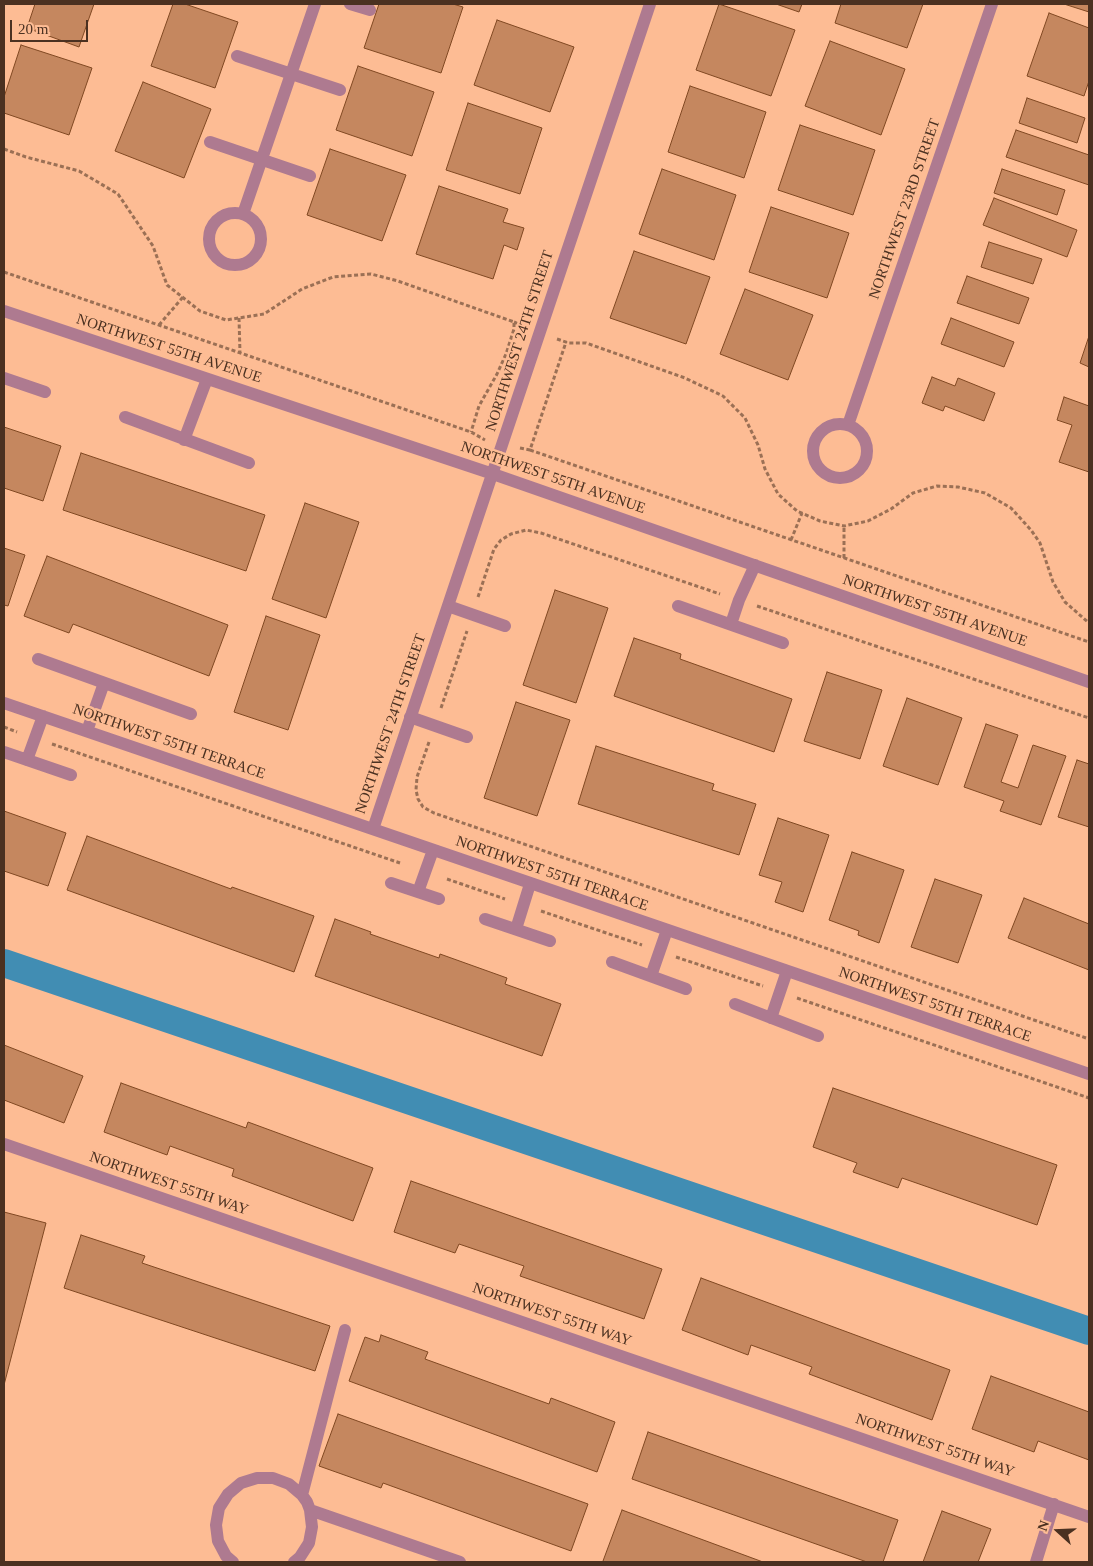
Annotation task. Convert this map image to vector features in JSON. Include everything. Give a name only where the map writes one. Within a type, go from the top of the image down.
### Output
[{"type":"street","points":[[243,214],[315,4]]},
{"type":"street","points":[[350,4],[370,10]]},
{"type":"street","name":"NORTHWEST 24TH STREET","points":[[373,829],[650,4]]},
{"type":"street","name":"NORTHWEST 23RD STREET","points":[[848,425],[992,4]]},
{"type":"street","points":[[237,56],[340,90]]},
{"type":"street","points":[[210,142],[310,176]]},
{"type":"street","points":[[243,214],[251,218],[260,232],[260,248],[250,261],[234,266],[226,264],[218,260],[212,253],[209,235],[212,226],[225,215],[243,214]]},
{"type":"street","name":"NORTHWEST 55TH AVENUE","points":[[5,316],[207,379],[493,474],[1089,682]]},
{"type":"street","points":[[4,378],[45,392]]},
{"type":"street","points":[[184,440],[207,379]]},
{"type":"street","points":[[125,417],[249,463]]},
{"type":"street","points":[[830,425],[848,425],[856,429],[866,444],[867,454],[864,463],[858,471],[850,476],[842,478],[824,474],[814,460],[812,452],[813,443],[823,429],[830,425]]},
{"type":"street","points":[[731,624],[739,600],[755,565]]},
{"type":"street","points":[[448,606],[505,626]]},
{"type":"street","points":[[678,606],[783,643]]},
{"type":"street","points":[[38,659],[191,714]]},
{"type":"street","points":[[87,731],[104,683]]},
{"type":"street","name":"NORTHWEST 55TH TERRACE","points":[[4,702],[530,884],[1089,1074]]},
{"type":"street","points":[[27,760],[43,716]]},
{"type":"street","points":[[410,717],[467,737]]},
{"type":"street","points":[[4,752],[71,775]]},
{"type":"street","points":[[418,892],[433,850]]},
{"type":"street","points":[[391,883],[439,900]]},
{"type":"street","points":[[516,930],[530,884]]},
{"type":"street","points":[[485,919],[550,941]]},
{"type":"street","points":[[651,976],[667,930]]},
{"type":"street","points":[[612,962],[686,989]]},
{"type":"street","points":[[771,1018],[787,971]]},
{"type":"street","points":[[735,1004],[818,1036]]},
{"type":"street","name":"NORTHWEST 55TH WAY","points":[[4,1144],[1089,1517]]},
{"type":"street","points":[[302,1495],[345,1330]]},
{"type":"street","points":[[233,1562],[226,1556],[218,1541],[216,1524],[219,1508],[228,1494],[240,1483],[257,1478],[273,1478],[289,1484],[302,1495],[310,1510],[312,1526],[309,1543],[300,1557],[294,1562]]},
{"type":"street","points":[[1036,1562],[1054,1504]]},
{"type":"street","points":[[310,1510],[460,1562]]},
{"type":"path","points":[[4,149],[78,171],[118,194],[153,246],[168,285],[200,311],[226,320],[264,314],[302,289],[333,277],[370,274],[398,281],[568,343],[586,343],[685,378],[722,396],[745,418],[758,445],[765,469],[778,494],[797,511],[820,521],[844,526],[868,521],[892,509],[913,494],[937,486],[985,493],[1010,508],[1031,530],[1040,543],[1053,582],[1065,602],[1089,623]]},
{"type":"path","points":[[4,272],[471,432],[486,440]]},
{"type":"path","points":[[159,325],[183,297]]},
{"type":"path","points":[[239,318],[240,353]]},
{"type":"path","points":[[471,432],[479,406],[506,354],[514,329],[514,322]]},
{"type":"path","points":[[530,450],[1089,642]]},
{"type":"path","points":[[791,540],[802,513]]},
{"type":"path","points":[[844,526],[844,558]]},
{"type":"path","points":[[1089,718],[540,533],[526,530],[511,534],[501,540],[494,549],[417,777],[416,790],[418,799],[423,807],[434,814],[1089,1039]]},
{"type":"path","points":[[4,727],[1089,1098]]},
{"type":"building","points":[[35,4],[94,4],[79,47],[27,28]]},
{"type":"building","points":[[173,4],[185,4],[238,22],[215,88],[151,66]]},
{"type":"building","points":[[379,4],[453,4],[463,7],[441,73],[364,48]]},
{"type":"building","points":[[719,4],[795,30],[771,96],[696,70]]},
{"type":"building","points":[[776,4],[802,4],[799,12]]},
{"type":"building","points":[[841,4],[923,4],[907,48],[835,23]]},
{"type":"building","points":[[1064,4],[1089,4],[1089,12]]},
{"type":"building","points":[[1049,13],[1089,28],[1089,81],[1084,96],[1027,76]]},
{"type":"building","points":[[497,20],[574,47],[550,112],[474,85]]},
{"type":"building","points":[[830,41],[905,69],[881,135],[805,106]]},
{"type":"building","points":[[21,45],[92,68],[69,135],[4,113],[4,97]]},
{"type":"building","points":[[358,66],[434,92],[412,156],[336,130]]},
{"type":"building","points":[[143,82],[211,109],[184,178],[115,151]]},
{"type":"building","points":[[690,86],[766,112],[744,178],[668,152]]},
{"type":"building","points":[[1027,98],[1085,118],[1077,143],[1019,123]]},
{"type":"building","points":[[468,103],[542,128],[520,194],[446,170]]},
{"type":"building","points":[[800,125],[875,150],[853,215],[778,190]]},
{"type":"building","points":[[1016,130],[1089,155],[1089,185],[1006,157]]},
{"type":"building","points":[[330,149],[406,175],[382,241],[307,215]]},
{"type":"building","points":[[662,169],[736,195],[714,260],[639,234]]},
{"type":"building","points":[[1002,169],[1065,190],[1057,215],[994,193]]},
{"type":"building","points":[[439,186],[508,209],[503,222],[524,228],[517,250],[504,245],[493,279],[416,254]]},
{"type":"building","points":[[994,198],[1077,230],[1067,257],[983,225]]},
{"type":"building","points":[[771,207],[849,233],[827,298],[749,272]]},
{"type":"building","points":[[989,242],[1042,259],[1033,284],[981,267]]},
{"type":"building","points":[[634,251],[710,277],[686,344],[610,318]]},
{"type":"building","points":[[967,276],[1029,298],[1019,324],[957,303]]},
{"type":"building","points":[[745,289],[813,315],[788,380],[720,354]]},
{"type":"building","points":[[951,318],[1014,342],[1004,367],[941,344]]},
{"type":"building","points":[[1089,336],[1089,367],[1080,363]]},
{"type":"building","points":[[932,377],[955,386],[958,378],[995,393],[984,421],[945,406],[943,411],[922,403]]},
{"type":"building","points":[[1064,397],[1089,406],[1089,472],[1059,462],[1072,425],[1057,420]]},
{"type":"building","points":[[4,427],[61,446],[43,501],[4,488]]},
{"type":"building","points":[[81,453],[265,515],[246,571],[63,510]]},
{"type":"building","points":[[305,503],[359,522],[326,618],[272,599]]},
{"type":"building","points":[[4,548],[25,555],[8,606],[4,605]]},
{"type":"building","points":[[47,556],[228,625],[209,676],[73,624],[69,633],[24,616]]},
{"type":"building","points":[[555,590],[608,608],[576,703],[523,685]]},
{"type":"building","points":[[266,616],[320,635],[288,730],[234,712]]},
{"type":"building","points":[[634,638],[681,654],[680,659],[792,699],[774,752],[614,696]]},
{"type":"building","points":[[827,672],[882,690],[860,759],[804,741]]},
{"type":"building","points":[[907,698],[962,718],[938,785],[883,766]]},
{"type":"building","points":[[516,702],[570,720],[537,816],[484,798]]},
{"type":"building","points":[[986,724],[1018,735],[1001,782],[1018,788],[1033,745],[1066,756],[1041,825],[1000,811],[1004,801],[964,787]]},
{"type":"building","points":[[596,746],[714,784],[712,790],[756,804],[739,855],[578,804]]},
{"type":"building","points":[[1077,760],[1089,764],[1089,827],[1058,817]]},
{"type":"building","points":[[4,811],[66,833],[48,886],[4,871]]},
{"type":"building","points":[[778,818],[829,835],[803,912],[775,902],[782,882],[759,875]]},
{"type":"building","points":[[87,836],[231,889],[232,887],[314,916],[294,972],[67,890]]},
{"type":"building","points":[[852,852],[904,870],[879,943],[858,935],[859,931],[829,920]]},
{"type":"building","points":[[935,879],[982,895],[958,963],[911,947]]},
{"type":"building","points":[[1024,898],[1089,924],[1089,970],[1008,938]]},
{"type":"building","points":[[335,919],[371,932],[370,934],[439,958],[440,954],[507,978],[505,984],[561,1004],[542,1056],[315,976]]},
{"type":"building","points":[[4,1045],[83,1076],[64,1123],[4,1100]]},
{"type":"building","points":[[121,1083],[246,1128],[248,1122],[373,1168],[353,1221],[232,1176],[234,1169],[170,1146],[167,1155],[104,1132]]},
{"type":"building","points":[[833,1088],[1057,1165],[1037,1225],[902,1178],[898,1188],[853,1172],[857,1163],[813,1147]]},
{"type":"building","points":[[411,1181],[662,1269],[644,1319],[520,1276],[524,1266],[459,1244],[455,1253],[394,1232]]},
{"type":"building","points":[[4,1212],[46,1223],[4,1385]]},
{"type":"building","points":[[81,1235],[145,1256],[142,1263],[330,1326],[315,1371],[64,1288]]},
{"type":"building","points":[[701,1278],[950,1370],[932,1420],[809,1374],[812,1367],[751,1345],[748,1355],[682,1330]]},
{"type":"building","points":[[381,1335],[428,1352],[425,1359],[549,1404],[551,1398],[615,1422],[597,1472],[349,1381],[365,1337],[379,1342]]},
{"type":"building","points":[[991,1376],[1089,1412],[1089,1460],[1038,1441],[1034,1452],[972,1429]]},
{"type":"building","points":[[338,1414],[588,1504],[571,1551],[383,1483],[381,1488],[319,1466]]},
{"type":"building","points":[[648,1432],[898,1520],[883,1562],[867,1562],[632,1479]]},
{"type":"building","points":[[622,1510],[763,1562],[605,1562],[603,1561]]},
{"type":"building","points":[[942,1511],[991,1529],[978,1562],[923,1562]]},
{"type":"waterway","points":[[4,963],[1089,1331]]}]
